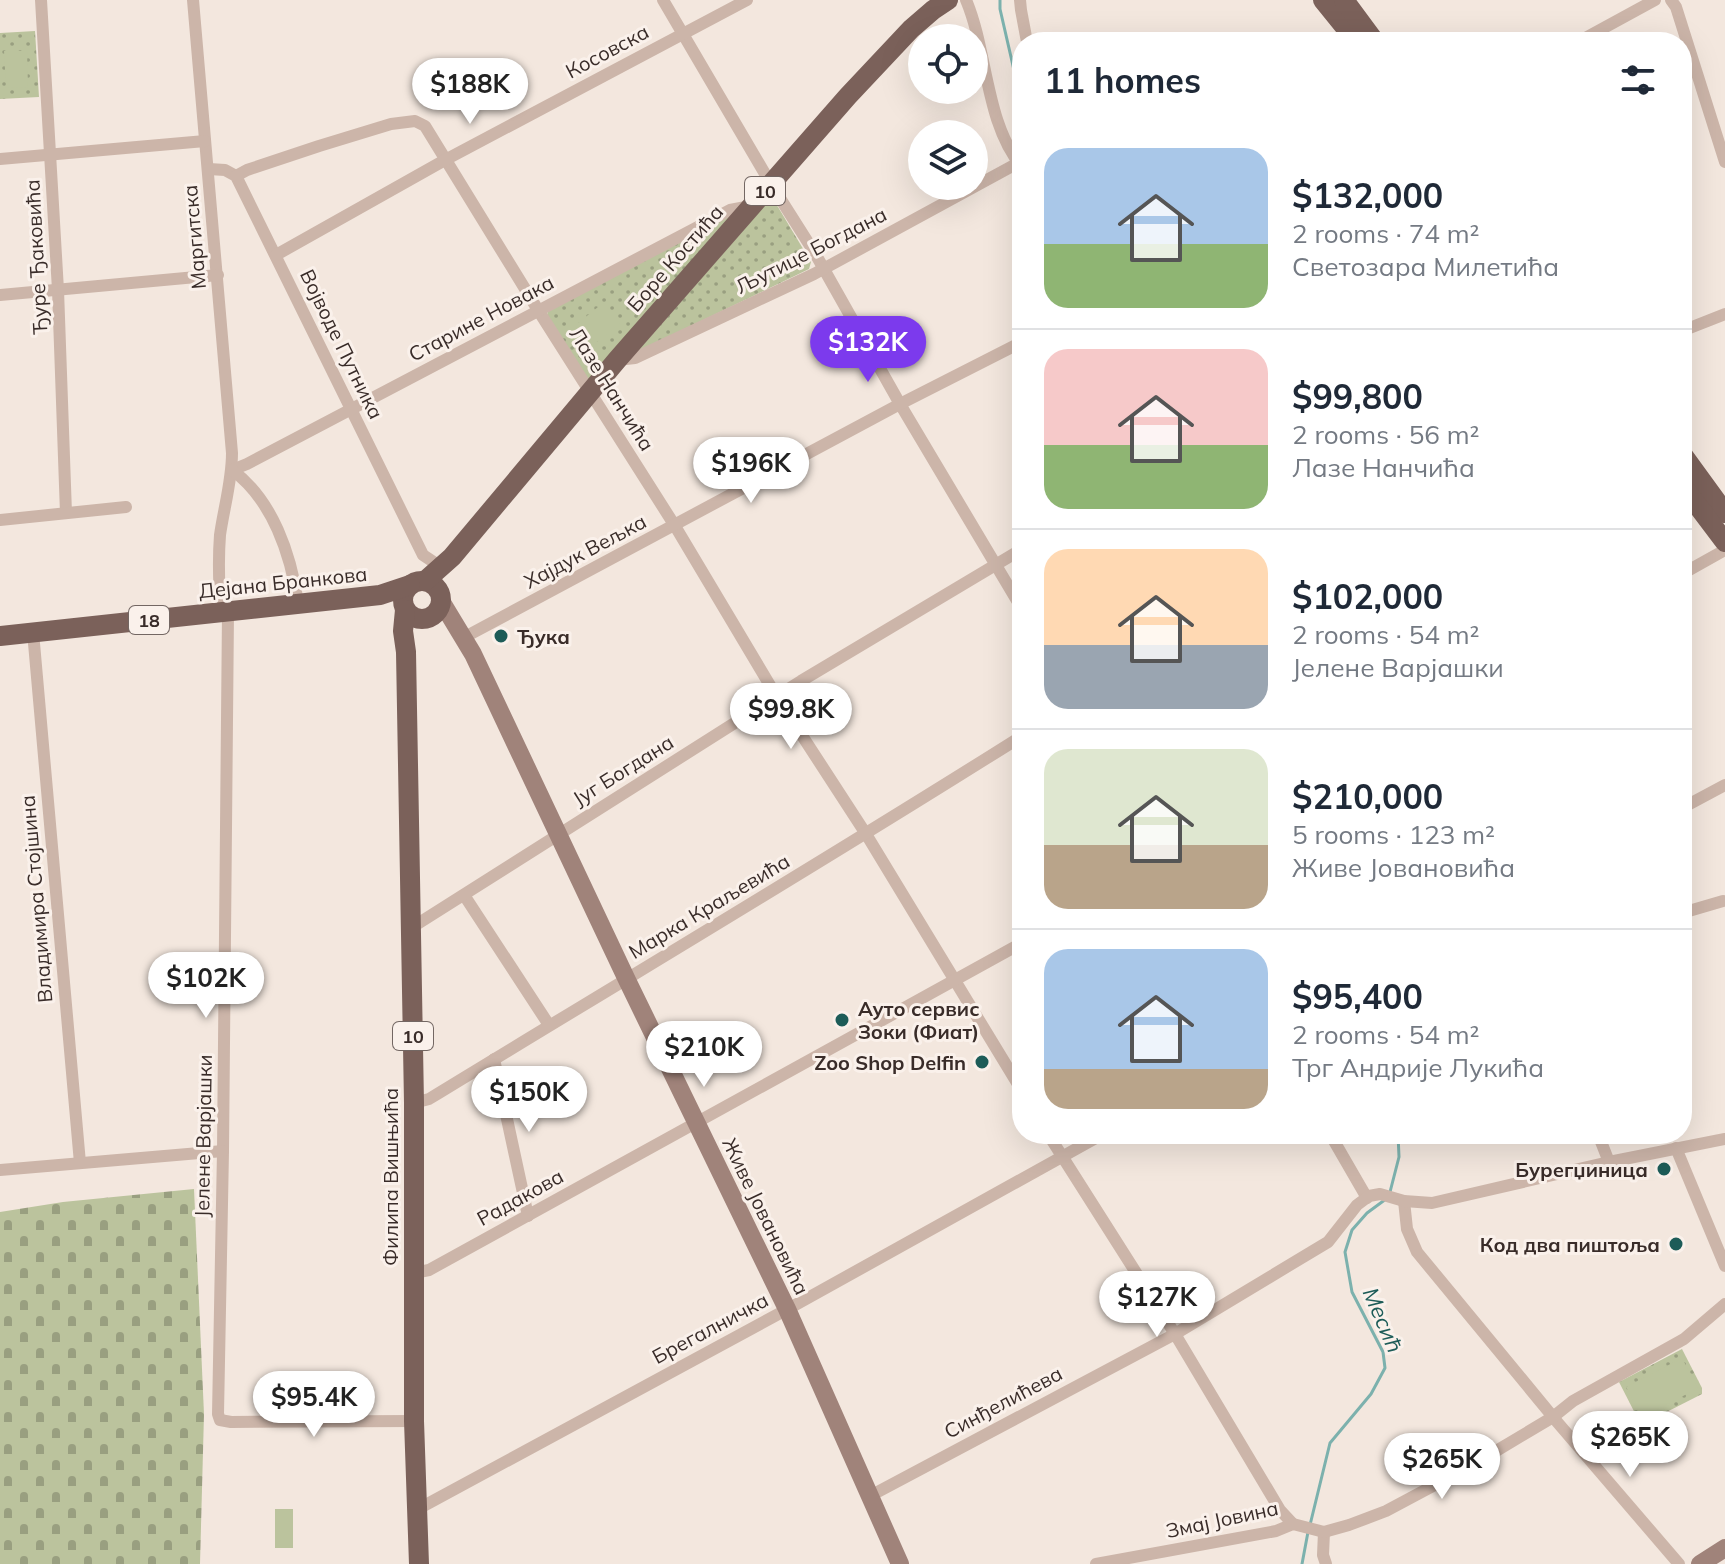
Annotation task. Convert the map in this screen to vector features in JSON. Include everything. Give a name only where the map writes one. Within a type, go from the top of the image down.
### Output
[{"type":"main road","points":[[1323,0],[1349,32]]},
{"type":"main road","points":[[1344,0],[1368,32]]},
{"type":"main road","name":"Боре Костића","points":[[429,597],[445,563],[617,360],[892,48],[922,18],[945,1]]},
{"type":"main road","points":[[1692,468],[1725,513]]},
{"type":"main road","points":[[1692,498],[1725,542]]},
{"type":"main road","points":[[404,608],[403,594],[429,597]]},
{"type":"main road","name":"Дејана Бранкова","points":[[0,636],[380,595],[429,597],[419,619],[380,595]]},
{"type":"main road","name":"10","points":[[406,652],[429,597]]},
{"type":"main road","name":"Филипа Вишњића","points":[[404,608],[414,1103],[414,1421],[418,1509]]},
{"type":"main road","name":"10","points":[[418,1509],[419,1564]]},
{"type":"street","name":"Ђуре Ђаковића","points":[[41,0],[58,290],[66,513]]},
{"type":"street","name":"Маргитска","points":[[193,0],[232,470],[220,538],[219,574],[224,612]]},
{"type":"street","points":[[663,0],[1012,592]]},
{"type":"street","name":"Косовска","points":[[276,255],[445,160],[747,0]]},
{"type":"street","points":[[966,0],[993,104],[1012,155]]},
{"type":"street","points":[[1020,0],[1025,32]]},
{"type":"street","points":[[1596,32],[1655,0]]},
{"type":"street","points":[[1671,0],[1684,32]]},
{"type":"street","points":[[1692,58],[1725,162]]},
{"type":"street","name":"Лазе Нанчића","points":[[236,176],[391,124],[415,121],[425,126],[675,526],[777,697],[866,834],[1012,1075]]},
{"type":"street","points":[[0,159],[205,141]]},
{"type":"street","points":[[209,169],[225,170],[236,176]]},
{"type":"street","name":"Љутице Богдана","points":[[617,360],[635,358],[824,269],[1012,169]]},
{"type":"street","name":"Војводе Путника","points":[[236,176],[423,555]]},
{"type":"street","name":"Старине Новака","points":[[232,470],[730,210],[751,206]]},
{"type":"street","points":[[0,295],[218,275]]},
{"type":"street","points":[[1692,327],[1725,314]]},
{"type":"street","name":"Хајдук Вељка","points":[[462,635],[1012,347]]},
{"type":"street","points":[[232,470],[243,478],[272,517],[286,554],[298,603]]},
{"type":"street","points":[[0,520],[126,507]]},
{"type":"street","points":[[1692,568],[1725,550]]},
{"type":"street","points":[[429,597],[423,555],[445,563]]},
{"type":"street","name":"Југ Богдана","points":[[411,928],[814,673],[1012,555]]},
{"type":"street","name":"Живе Јовановића","points":[[429,597],[462,635],[473,654],[787,1309],[900,1564]]},
{"type":"street","name":"Јелене Варјашки","points":[[224,612],[223,1151],[217,1409],[220,1420],[231,1422],[414,1421]]},
{"type":"street","name":"Владимира Стојшина","points":[[33,632],[80,1163]]},
{"type":"street","name":"Марка Краљевића","points":[[414,1103],[429,1099],[627,980],[1012,742]]},
{"type":"street","points":[[1692,803],[1725,785]]},
{"type":"street","points":[[464,895],[549,1025]]},
{"type":"street","points":[[1692,910],[1723,901]]},
{"type":"street","name":"Радакова","points":[[414,1273],[429,1270],[1012,949]]},
{"type":"street","points":[[494,1059],[528,1216]]},
{"type":"street","points":[[1337,1144],[1374,1196],[1424,1203],[1725,1139]]},
{"type":"street","points":[[1054,1144],[1175,1334],[1280,1510],[1296,1526]]},
{"type":"street","name":"Брегалничка","points":[[418,1509],[1085,1144]]},
{"type":"street","points":[[1602,1144],[1609,1162]]},
{"type":"street","points":[[1676,1148],[1724,1261]]},
{"type":"street","points":[[0,1170],[223,1151]]},
{"type":"street","name":"Синђелићева","points":[[870,1496],[1175,1334],[1328,1242],[1357,1205],[1374,1196]]},
{"type":"street","points":[[1400,1200],[1417,1252],[1679,1564]]},
{"type":"street","name":"Змај Јовина","points":[[1096,1564],[1296,1526],[1320,1532],[1386,1511],[1476,1463],[1553,1417],[1573,1401],[1684,1339],[1725,1304]]},
{"type":"street","points":[[1320,1532],[1326,1564]]},
{"type":"street","points":[[1700,1564],[1725,1548]]},
{"type":"green space","points":[[35,31],[39,97],[0,99],[0,33]]},
{"type":"green space","points":[[4,51],[27,51],[28,87],[6,88]]},
{"type":"green space","points":[[772,197],[811,262],[809,269],[637,352]]},
{"type":"green space","points":[[734,214],[589,382],[547,315],[548,311]]},
{"type":"green space","points":[[603,303],[620,324],[585,351],[568,331]]},
{"type":"green space","points":[[194,1189],[204,1414],[200,1564],[0,1564],[0,1212],[63,1202]]},
{"type":"green space","points":[[1682,1349],[1702,1388],[1702,1394],[1641,1425],[1619,1382]]},
{"type":"green space","points":[[1682,1358],[1698,1388],[1642,1418],[1626,1387]]},
{"type":"green space","points":[[275,1509],[293,1509],[293,1548],[275,1548]]},
{"type":"waterway","name":"Месић","points":[[1000,0],[1012,61]]},
{"type":"waterway","name":"Месић","points":[[1390,1192],[1399,1157],[1398,1144]]},
{"type":"waterway","name":"Месић","points":[[1310,1525],[1330,1443],[1371,1394],[1385,1368],[1383,1352],[1352,1292],[1345,1252],[1352,1230],[1367,1213],[1386,1199]]},
{"type":"waterway","name":"Месић","points":[[1302,1564],[1308,1532]]},
{"type":"place","name":"Ђука","points":[[501,636]]},
{"type":"place","name":"Ауто сервис Зоки (Фиат)","points":[[842,1020]]},
{"type":"place","name":"Zoo Shop Delfin","points":[[982,1062]]},
{"type":"place","name":"Бурегџиница","points":[[1664,1169]]},
{"type":"place","name":"Код два пиштоља","points":[[1676,1244]]}]
